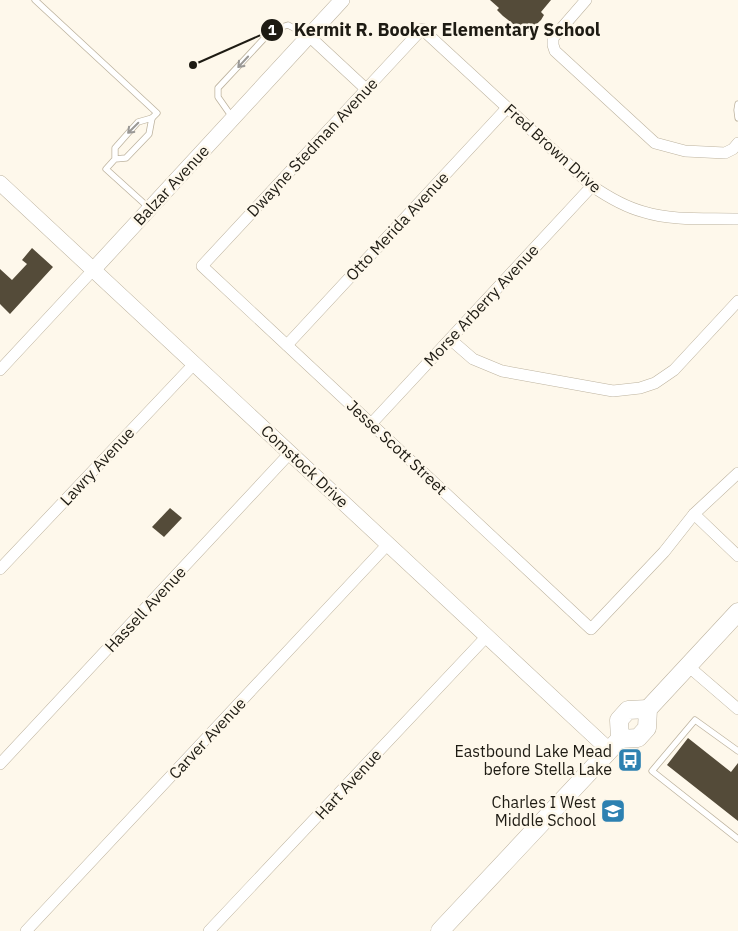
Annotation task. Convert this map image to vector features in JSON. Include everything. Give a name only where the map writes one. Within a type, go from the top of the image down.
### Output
[{"type":"main road","points":[[440,931],[614,744],[619,720],[628,710],[648,708],[738,612]]},
{"type":"street","name":"Balzar Avenue","points":[[0,370],[342,0]]},
{"type":"street","points":[[586,0],[552,38],[552,45],[555,51],[656,143],[685,151],[725,153],[733,149],[738,143]]},
{"type":"street","name":"Dwayne Stedman Avenue","points":[[202,266],[422,29]]},
{"type":"street","name":"Fred Brown Drive","points":[[422,29],[592,186],[611,199],[644,212],[668,217],[738,219]]},
{"type":"street","points":[[309,36],[366,90]]},
{"type":"street","name":"Otto Merida Avenue","points":[[287,345],[507,108]]},
{"type":"street","name":"Comstock Drive","points":[[0,183],[487,636],[614,744]]},
{"type":"street","name":"Morse Arberry Avenue","points":[[371,424],[592,186]]},
{"type":"street","name":"Jesse Scott Street","points":[[202,266],[591,629],[664,552],[694,514]]},
{"type":"street","points":[[450,339],[474,359],[502,371],[613,391],[640,388],[655,383],[674,370],[738,301]]},
{"type":"street","name":"Lawry Avenue","points":[[0,569],[194,364]]},
{"type":"street","name":"Hassell Avenue","points":[[0,764],[290,453]]},
{"type":"street","points":[[738,472],[694,514],[738,556]]},
{"type":"street","name":"Carver Avenue","points":[[26,931],[388,544]]},
{"type":"street","name":"Hart Avenue","points":[[208,931],[487,636]]},
{"type":"street","points":[[688,666],[738,709]]},
{"type":"lane","points":[[35,0],[157,113],[152,118],[138,122],[115,148],[115,159],[106,170],[150,208]]},
{"type":"lane","points":[[233,118],[218,97],[218,88],[272,30],[288,24],[309,36]]},
{"type":"lane","points":[[738,104],[738,118]]},
{"type":"lane","points":[[115,159],[126,158],[149,134],[152,118]]},
{"type":"lane","points":[[738,751],[695,720],[652,771],[738,839]]},
{"type":"building","points":[[490,0],[551,0],[541,12],[544,15],[541,20],[526,34],[503,16],[497,10],[499,8]]},
{"type":"building","points":[[32,248],[53,267],[10,314],[0,304],[0,269],[12,280],[27,264],[22,260]]},
{"type":"building","points":[[170,508],[182,518],[164,537],[152,527]]},
{"type":"building","points":[[688,738],[731,772],[738,763],[738,821],[667,765]]},
{"type":"place","name":"Kermit R. Booker Elementary School","points":[[193,65]]},
{"type":"place","name":"Eastbound Lake Mead before Stella Lake","points":[[630,760]]},
{"type":"place","name":"Charles I West Middle School","points":[[613,811]]}]
